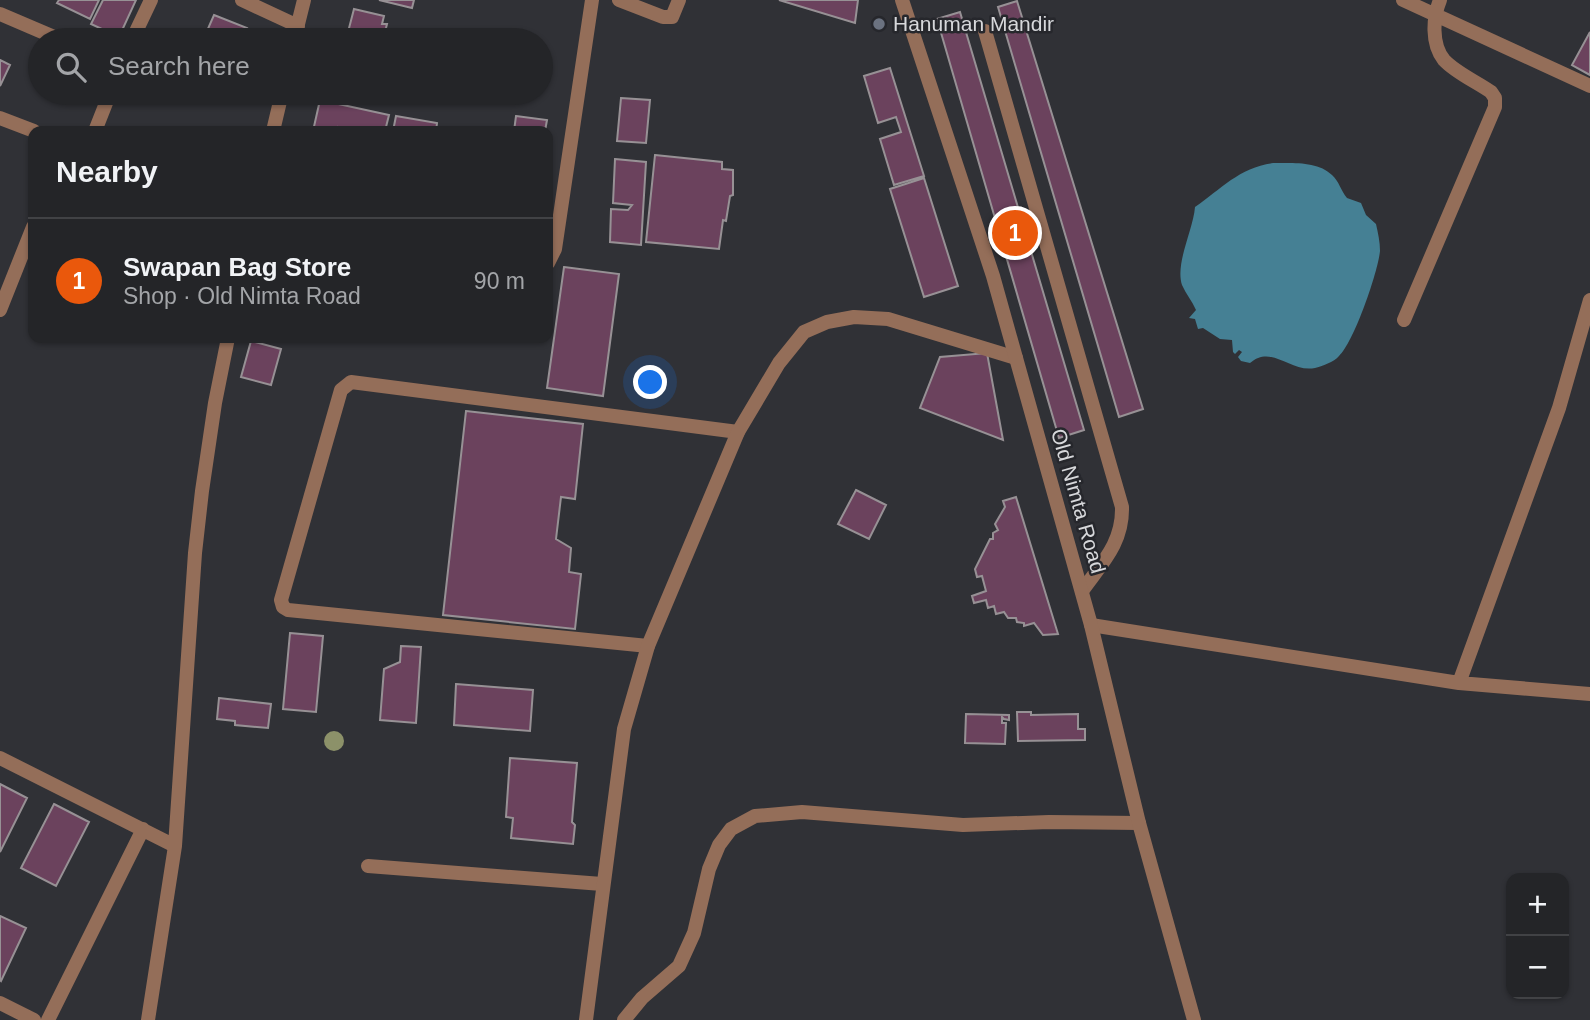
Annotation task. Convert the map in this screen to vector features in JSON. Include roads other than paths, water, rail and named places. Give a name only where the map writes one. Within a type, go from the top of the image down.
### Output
[{"type":"street","points":[[138,28],[151,0]]},
{"type":"street","points":[[242,0],[288,28]]},
{"type":"street","points":[[297,28],[304,0]]},
{"type":"street","points":[[553,253],[592,0]]},
{"type":"street","points":[[619,0],[663,17],[673,17],[679,0]]},
{"type":"street","name":"Old Nimta Road","points":[[902,0],[993,276],[1082,591],[1139,823],[1194,1020]]},
{"type":"street","points":[[1403,0],[1590,86]]},
{"type":"street","points":[[1404,320],[1495,107],[1495,98],[1491,92],[1444,60],[1436,40],[1434,15],[1440,0]]},
{"type":"street","points":[[0,14],[33,28]]},
{"type":"street","points":[[985,31],[1122,507],[1123,526],[1116,544],[1082,591]]},
{"type":"street","points":[[96,126],[105,105]]},
{"type":"street","points":[[274,126],[279,105]]},
{"type":"street","points":[[0,118],[28,129]]},
{"type":"street","points":[[2,300],[28,239]]},
{"type":"street","points":[[1459,684],[1559,408],[1590,300]]},
{"type":"street","points":[[586,1020],[624,729],[648,646],[738,432],[793,344],[804,332],[828,322],[854,317],[888,319],[1016,358]]},
{"type":"street","points":[[148,1020],[175,846],[195,553],[213,415],[227,343]]},
{"type":"street","points":[[648,646],[288,610],[282,607],[281,600],[341,390],[351,382],[738,432]]},
{"type":"street","points":[[1091,625],[1459,684],[1590,694]]},
{"type":"street","points":[[0,758],[175,846]]},
{"type":"street","points":[[624,1020],[642,998],[679,966],[694,933],[709,869],[719,845],[732,829],[755,816],[802,812],[963,825],[1139,823]]},
{"type":"street","points":[[48,1020],[143,829]]},
{"type":"street","points":[[368,866],[602,884]]},
{"type":"street","points":[[0,1003],[34,1020]]},
{"type":"water","points":[[1273,163],[1304,164],[1326,170],[1334,177],[1347,198],[1361,203],[1366,215],[1376,224],[1380,248],[1378,261],[1370,290],[1351,337],[1337,358],[1315,368],[1297,367],[1266,356],[1250,363],[1241,361],[1238,357],[1242,352],[1233,352],[1232,340],[1220,339],[1203,328],[1198,329],[1195,319],[1189,318],[1196,310],[1180,276],[1195,207],[1241,174]]},
{"type":"place","name":"Hanuman Mandir","points":[[879,24]]},
{"type":"place","name":"Swapan Bag Store","points":[[1015,233]]}]
